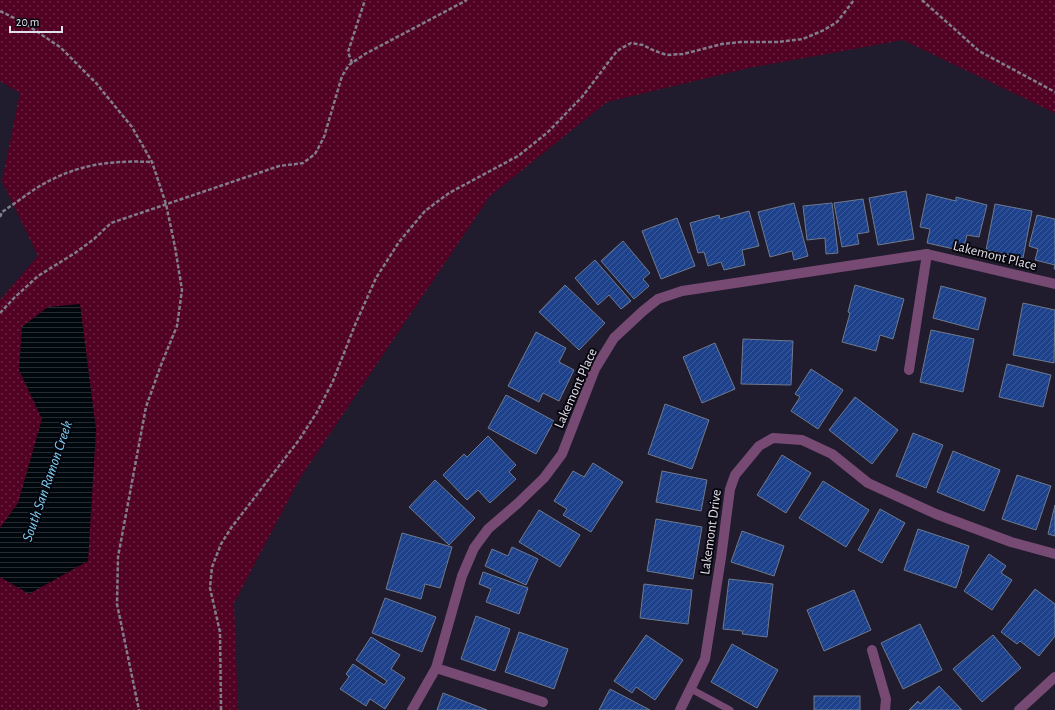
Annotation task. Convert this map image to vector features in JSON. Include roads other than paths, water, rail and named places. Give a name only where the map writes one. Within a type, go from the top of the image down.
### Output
[{"type":"street","name":"Lakemont Place","points":[[412,710],[436,668],[462,576],[474,548],[488,529],[544,478],[562,454],[595,369],[614,338],[643,310],[658,299],[682,291],[928,254],[1055,284]]},
{"type":"street","points":[[909,370],[928,254]]},
{"type":"street","name":"Lakemont Drive","points":[[680,710],[705,658],[730,489],[735,475],[758,446],[773,438],[802,440],[832,454],[868,483],[943,516],[1011,542],[1055,554]]},
{"type":"street","points":[[872,650],[886,699],[885,710]]},
{"type":"street","points":[[436,668],[543,702]]},
{"type":"street","points":[[1019,710],[1055,677]]},
{"type":"lane","points":[[691,689],[730,710]]},
{"type":"water","name":"South San Ramon Creek","points":[[80,304],[96,430],[88,561],[29,594],[0,577],[0,528],[18,503],[42,419],[19,370],[22,327],[48,307]]}]
